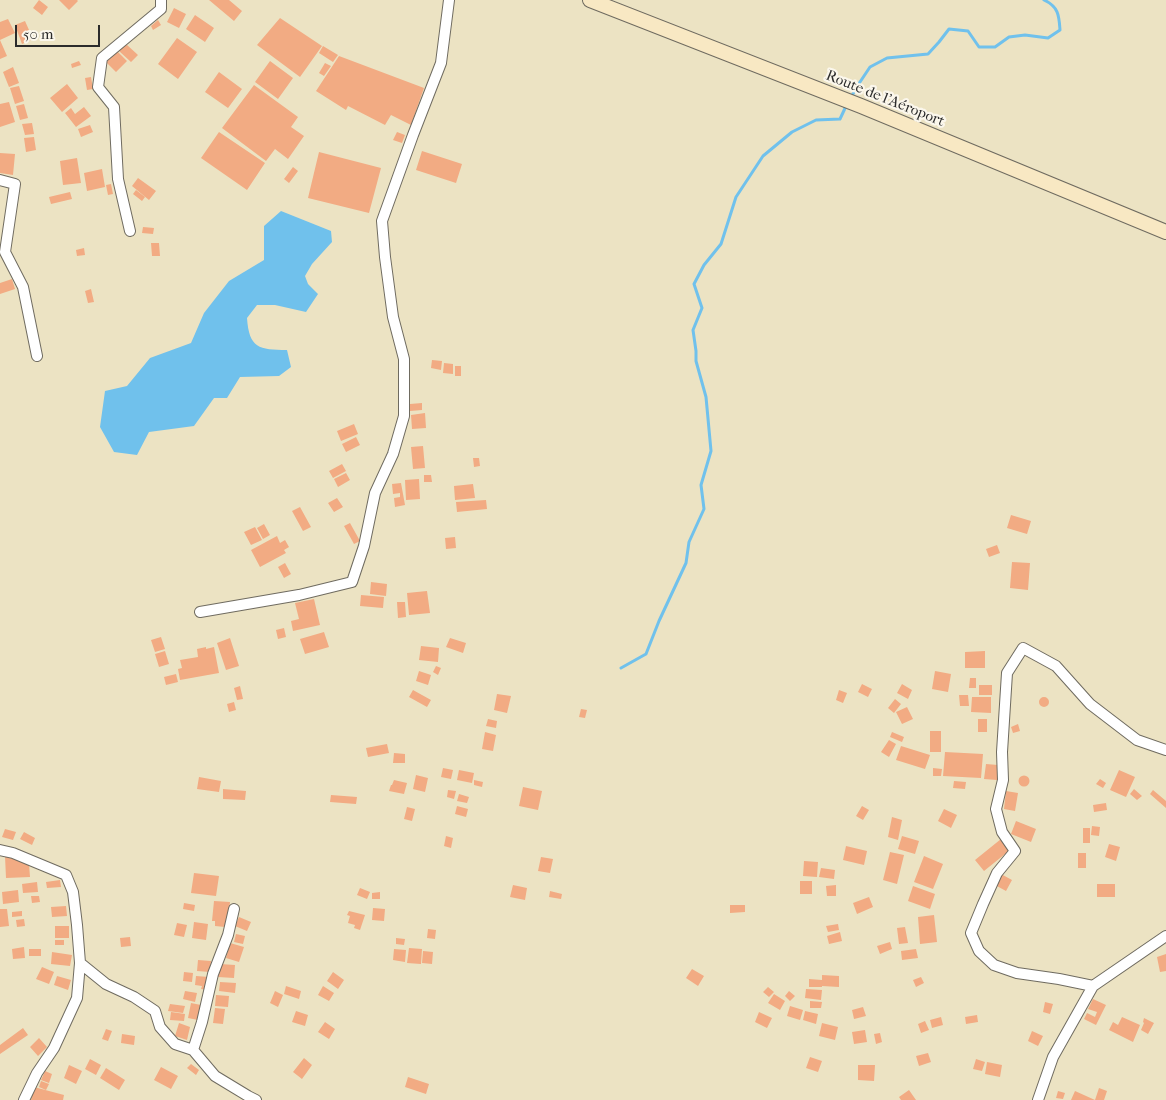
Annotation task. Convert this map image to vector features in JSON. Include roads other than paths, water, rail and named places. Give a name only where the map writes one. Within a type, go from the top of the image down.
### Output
[{"type":"main road","name":"Route de l'Aéroport","points":[[590,0],[861,106],[1166,232]]},
{"type":"street","points":[[130,231],[118,179],[114,107],[98,87],[102,58],[161,9],[161,0]]},
{"type":"street","points":[[200,612],[298,595],[352,582],[364,546],[375,493],[393,454],[404,416],[404,359],[393,317],[382,221],[441,63],[449,0]]},
{"type":"street","points":[[0,180],[15,184],[5,252],[23,287],[37,356]]},
{"type":"street","points":[[1093,986],[1059,978],[1017,973],[994,965],[979,951],[971,933],[997,873],[1015,851],[1002,832],[996,810],[1003,780],[1002,752],[1007,673],[1023,648],[1056,666],[1090,704],[1137,740],[1166,750]]},
{"type":"street","points":[[0,850],[13,853],[66,875],[73,892],[80,963],[77,998],[54,1048],[37,1073],[24,1100]]},
{"type":"street","points":[[193,1050],[202,1022],[213,974],[228,936],[234,909]]},
{"type":"street","points":[[1041,1098],[1053,1057],[1093,986],[1166,936]]},
{"type":"street","points":[[80,963],[106,984],[134,997],[155,1011],[160,1027],[175,1044],[193,1050],[215,1076],[256,1100]]},
{"type":"water","points":[[281,211],[331,231],[332,242],[312,264],[305,276],[308,284],[318,294],[306,312],[275,305],[257,305],[247,318],[250,336],[253,341],[263,348],[287,350],[291,367],[279,376],[240,377],[227,398],[214,398],[194,426],[149,432],[137,455],[114,452],[100,427],[105,391],[127,386],[150,358],[191,343],[204,313],[229,281],[264,260],[264,226]]},
{"type":"waterway","points":[[850,99],[870,67],[887,58],[928,54],[949,29],[968,31],[979,47],[995,47],[1009,37],[1025,35],[1048,38],[1060,30],[1059,20],[1053,6],[1044,0]]},
{"type":"waterway","points":[[621,668],[646,654],[686,563],[689,542],[704,509],[701,485],[711,451],[706,397],[696,361],[693,330],[702,308],[694,284],[704,265],[721,244],[736,197],[763,156],[792,132],[816,120],[840,119],[847,104]]}]
